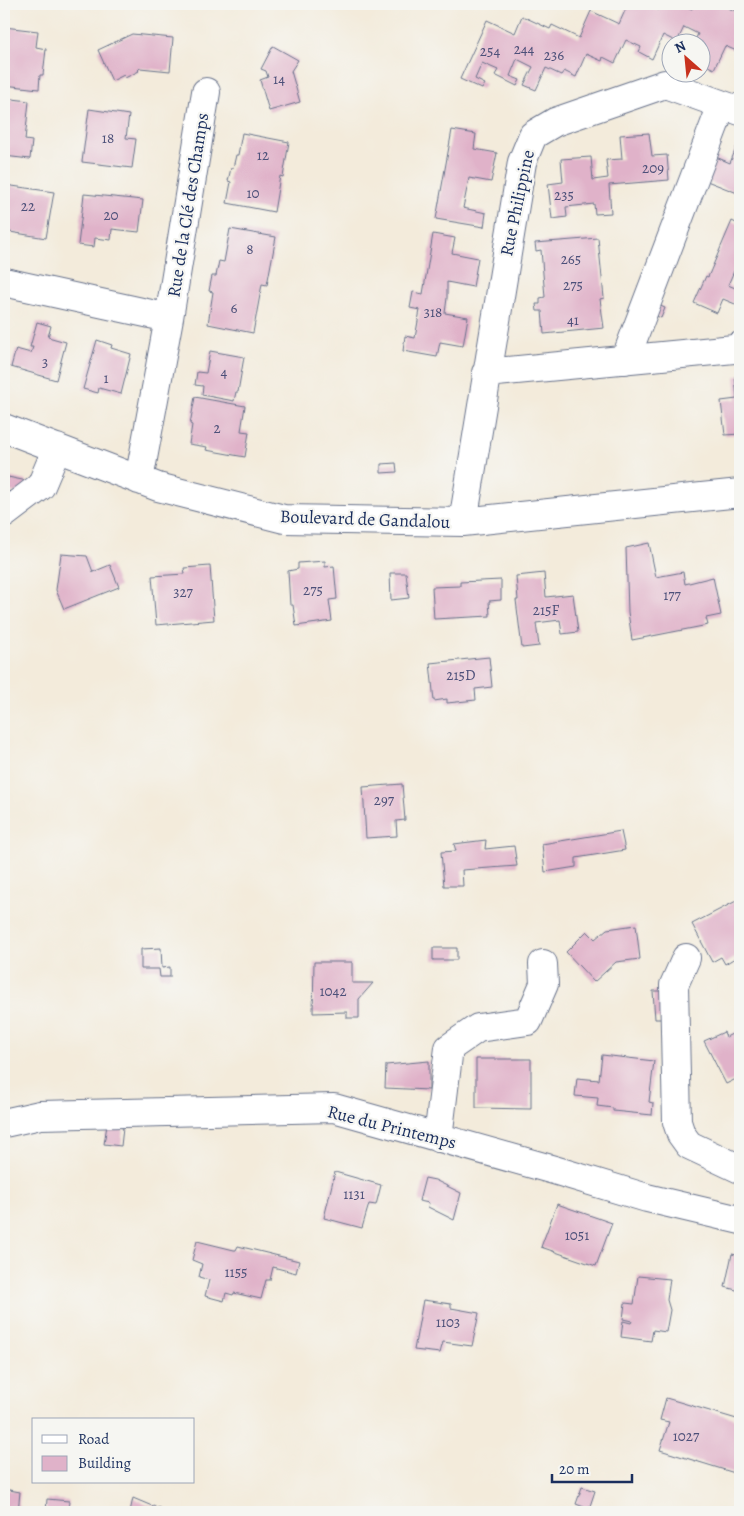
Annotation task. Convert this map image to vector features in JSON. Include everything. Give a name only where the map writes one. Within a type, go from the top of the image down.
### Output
[{"type":"street","name":"Rue Philippine","points":[[463,522],[522,162],[533,135],[555,122],[665,84],[731,108]]},
{"type":"street","name":"Rue de la Clé des Champs","points":[[139,480],[169,318],[206,92]]},
{"type":"street","points":[[625,360],[731,108]]},
{"type":"street","name":"Rue de la Clé des Champs","points":[[4,282],[169,318]]},
{"type":"street","points":[[486,373],[734,349],[740,346]]},
{"type":"street","name":"Boulevard de Gandalou","points":[[4,428],[158,487],[284,519],[463,522],[740,493]]},
{"type":"street","points":[[4,514],[41,486],[58,448]]},
{"type":"street","points":[[686,958],[674,985],[679,1128],[689,1145],[740,1169]]},
{"type":"street","points":[[438,1138],[449,1048],[478,1028],[528,1021],[544,984],[542,964]]},
{"type":"street","name":"Rue du Printemps","points":[[4,1123],[40,1115],[334,1108],[647,1198],[740,1220]]},
{"type":"building","points":[[628,4],[645,4],[658,10],[661,4],[680,4],[692,9],[694,4],[719,4],[740,13],[740,49],[739,52],[725,46],[714,69],[712,68],[712,32],[694,32],[684,27],[682,32],[662,32],[662,37],[652,59],[639,52],[641,47],[626,40],[615,63],[603,57],[602,61],[586,54],[576,77],[564,71],[561,75],[546,68],[536,90],[524,85],[533,67],[517,59],[510,76],[520,80],[517,86],[495,75],[498,70],[482,63],[475,79],[485,84],[482,89],[460,79],[487,20],[515,33],[522,16],[550,29],[552,25],[579,38],[591,11],[619,24]]},
{"type":"building","points":[[4,27],[38,31],[36,47],[46,49],[43,75],[40,75],[39,89],[4,85]]},
{"type":"building","points":[[132,34],[173,38],[170,71],[140,68],[139,71],[125,78],[124,75],[112,81],[98,50]]},
{"type":"building","points":[[273,46],[298,60],[291,71],[300,102],[269,111],[260,80],[268,77],[266,71],[261,69]]},
{"type":"building","points":[[4,98],[29,101],[25,140],[32,141],[30,159],[4,156]]},
{"type":"building","points":[[89,109],[129,115],[126,138],[136,139],[132,168],[82,162]]},
{"type":"building","points":[[452,130],[476,134],[474,149],[497,153],[491,182],[469,178],[463,208],[486,213],[484,227],[436,219]]},
{"type":"building","points":[[242,133],[289,142],[283,177],[280,176],[274,212],[227,203],[231,182],[228,181],[236,155],[238,155]]},
{"type":"building","points":[[649,133],[652,156],[667,155],[669,180],[609,185],[611,213],[595,214],[594,204],[566,207],[567,217],[552,219],[548,184],[563,182],[561,159],[591,157],[593,180],[608,178],[606,160],[622,159],[620,135]]},
{"type":"building","points":[[739,141],[740,194],[707,181],[716,157],[730,163]]},
{"type":"building","points":[[5,185],[54,192],[46,238],[4,231]]},
{"type":"building","points":[[84,194],[143,200],[139,232],[112,229],[111,240],[95,238],[94,247],[78,245]]},
{"type":"building","points":[[732,221],[740,225],[740,273],[734,271],[728,285],[740,290],[740,306],[723,299],[717,313],[694,303],[706,276],[708,277]]},
{"type":"building","points":[[230,229],[276,237],[267,285],[262,284],[253,333],[208,324],[213,292],[209,291],[212,276],[216,276],[219,261],[224,262]]},
{"type":"building","points":[[433,234],[455,238],[452,253],[478,258],[473,287],[447,282],[445,313],[468,317],[463,346],[440,342],[437,357],[403,351],[405,336],[415,338],[420,310],[410,308],[413,292],[423,294]]},
{"type":"building","points":[[598,238],[604,298],[600,299],[604,328],[544,334],[542,311],[537,311],[536,304],[540,304],[540,298],[545,297],[541,250],[536,251],[535,243]]},
{"type":"building","points":[[658,305],[665,308],[661,318],[654,315]]},
{"type":"building","points":[[37,322],[51,326],[48,337],[66,342],[56,380],[11,367],[16,349],[31,353],[33,347],[30,347]]},
{"type":"building","points":[[97,340],[112,345],[111,348],[131,354],[121,394],[99,388],[98,393],[83,389]]},
{"type":"building","points":[[210,351],[244,357],[238,392],[236,392],[234,401],[202,395],[203,386],[195,385],[197,372],[206,373]]},
{"type":"building","points":[[735,376],[740,376],[740,434],[725,435],[721,401],[737,399]]},
{"type":"building","points":[[195,397],[245,406],[241,431],[249,432],[245,457],[206,450],[207,447],[189,444],[192,425],[190,424]]},
{"type":"building","points":[[396,463],[397,472],[381,473],[381,464]]},
{"type":"building","points":[[8,477],[27,481],[24,494],[6,491]]},
{"type":"building","points":[[649,543],[656,577],[683,572],[685,584],[713,577],[721,615],[706,618],[708,625],[632,640],[628,612],[626,548]]},
{"type":"building","points":[[61,554],[87,556],[93,572],[110,565],[119,587],[64,609],[56,590]]},
{"type":"building","points":[[325,561],[325,567],[334,566],[337,599],[329,600],[332,621],[296,626],[293,605],[290,605],[288,571],[298,569],[298,563]]},
{"type":"building","points":[[210,566],[214,620],[156,625],[152,576],[185,574],[184,568]]},
{"type":"building","points":[[390,573],[406,573],[409,598],[391,600]]},
{"type":"building","points":[[544,573],[546,597],[573,594],[578,632],[562,634],[560,620],[536,623],[539,646],[522,648],[516,600],[518,600],[516,576]]},
{"type":"building","points":[[501,580],[501,600],[489,601],[490,616],[434,619],[432,587],[460,586],[460,582]]},
{"type":"building","points":[[489,657],[492,687],[475,689],[476,700],[447,703],[447,699],[434,701],[430,663]]},
{"type":"building","points":[[402,784],[405,820],[396,821],[397,836],[366,838],[363,787]]},
{"type":"building","points":[[621,831],[625,850],[576,858],[576,867],[545,872],[542,844]]},
{"type":"building","points":[[486,840],[485,849],[514,846],[517,866],[462,870],[463,886],[444,886],[441,852],[456,851],[454,844]]},
{"type":"building","points":[[740,899],[740,955],[725,964],[721,957],[712,962],[692,924]]},
{"type":"building","points":[[636,925],[640,959],[616,962],[594,982],[566,952],[587,931],[595,939],[607,929]]},
{"type":"building","points":[[161,948],[162,968],[170,967],[170,977],[160,977],[159,969],[141,969],[141,949]]},
{"type":"building","points":[[433,948],[457,948],[457,960],[433,960]]},
{"type":"building","points":[[314,962],[352,962],[352,983],[373,983],[359,999],[359,1018],[347,1018],[347,1012],[313,1013]]},
{"type":"building","points":[[653,991],[662,991],[664,1019],[655,1019]]},
{"type":"building","points":[[740,1030],[740,1077],[726,1084],[704,1041],[724,1032],[726,1037]]},
{"type":"building","points":[[602,1055],[654,1061],[649,1102],[653,1103],[652,1115],[613,1111],[613,1108],[597,1106],[598,1098],[575,1096],[577,1078],[599,1080]]},
{"type":"building","points":[[476,1059],[531,1059],[531,1109],[476,1108]]},
{"type":"building","points":[[429,1061],[429,1090],[385,1088],[386,1065]]},
{"type":"building","points":[[107,1125],[123,1128],[121,1146],[104,1144]]},
{"type":"building","points":[[335,1172],[381,1185],[376,1205],[369,1204],[362,1228],[324,1218]]},
{"type":"building","points":[[425,1178],[435,1180],[461,1193],[454,1220],[428,1207],[429,1203],[419,1201]]},
{"type":"building","points":[[557,1204],[612,1223],[596,1266],[541,1247]]},
{"type":"building","points":[[197,1241],[234,1250],[238,1246],[299,1261],[296,1273],[273,1267],[270,1280],[266,1280],[261,1299],[234,1293],[233,1295],[226,1293],[224,1301],[205,1296],[209,1280],[199,1277],[202,1264],[192,1260]]},
{"type":"building","points":[[732,1254],[740,1256],[740,1291],[725,1287]]},
{"type":"building","points":[[638,1276],[670,1279],[667,1300],[670,1310],[666,1332],[653,1330],[651,1341],[621,1337],[623,1321],[631,1323],[632,1321],[623,1319],[625,1303],[634,1304]]},
{"type":"building","points":[[423,1300],[451,1304],[451,1308],[479,1313],[472,1346],[443,1342],[440,1353],[414,1350]]},
{"type":"building","points":[[666,1398],[740,1420],[740,1467],[738,1474],[660,1450],[669,1422],[660,1420]]},
{"type":"building","points":[[582,1487],[595,1491],[589,1509],[576,1504]]},
{"type":"building","points":[[4,1489],[20,1492],[18,1512],[4,1512]]},
{"type":"building","points":[[133,1498],[153,1505],[168,1512],[130,1512]]},
{"type":"building","points":[[47,1499],[69,1501],[68,1512],[46,1512]]}]
